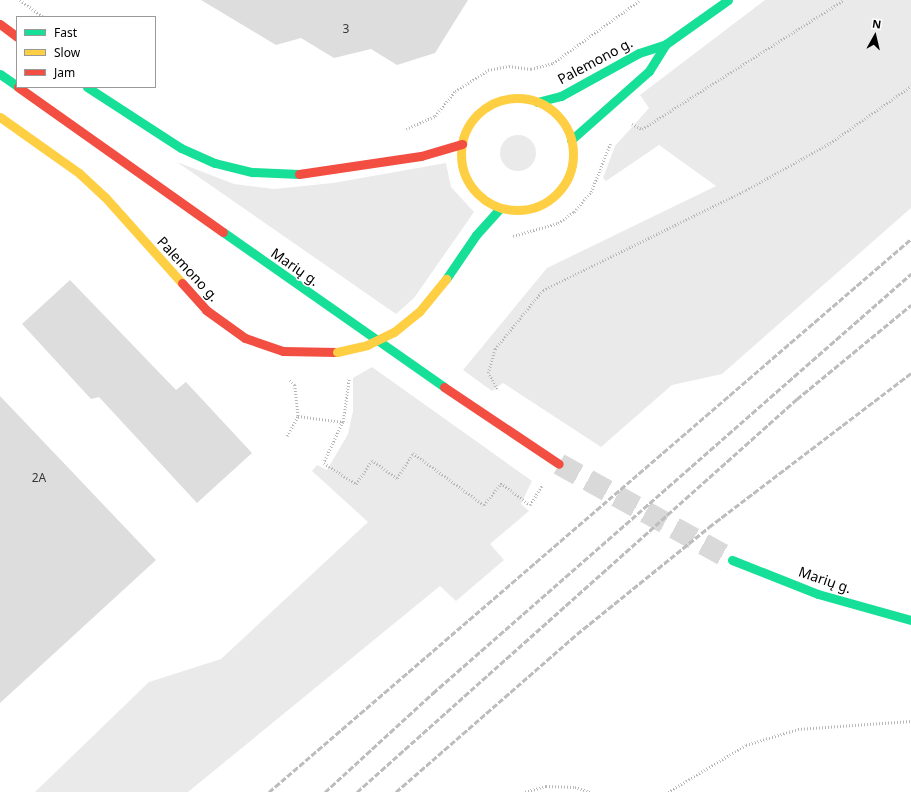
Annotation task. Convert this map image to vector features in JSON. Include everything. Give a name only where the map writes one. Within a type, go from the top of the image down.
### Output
[{"type":"street","name":"Palemono g.","points":[[536,102],[561,96],[639,53],[666,44],[728,0]]},
{"type":"street","points":[[0,24],[16,36]]},
{"type":"street","name":"Palemono g.","points":[[571,140],[649,71],[666,44]]},
{"type":"street","name":"Marių g.","points":[[0,74],[16,86]]},
{"type":"street","name":"Marių g.","points":[[18,88],[511,435],[559,464]]},
{"type":"street","points":[[89,88],[181,148],[216,163],[252,172],[290,176],[351,168],[421,156],[462,144]]},
{"type":"street","name":"Palemono g.","points":[[517,98],[536,102],[552,110],[564,123],[571,140],[573,160],[568,179],[556,195],[539,206],[520,210],[500,208],[482,199],[469,183],[462,164],[462,144],[469,126],[481,111],[498,101],[517,98]]},
{"type":"street","name":"Palemono g.","points":[[0,117],[79,173],[105,197],[206,310],[245,338],[283,351],[337,352],[367,345],[394,332],[419,312],[446,279],[476,235],[500,208]]},
{"type":"street","name":"Marių g.","points":[[732,560],[818,594],[911,620]]},
{"type":"path","points":[[20,0],[42,16]]},
{"type":"path","points":[[403,130],[435,116],[455,91],[488,70],[509,66],[531,69],[553,64],[640,0]]},
{"type":"path","points":[[626,121],[642,130],[844,0]]},
{"type":"path","points":[[499,394],[488,373],[495,349],[543,290],[746,190],[830,143],[911,86]]},
{"type":"path","points":[[510,237],[558,223],[574,212],[591,192],[597,172],[615,137]]},
{"type":"path","points":[[350,376],[343,422],[324,463],[356,484],[372,460],[397,478],[412,452],[484,505],[501,483],[530,505],[545,480]]},
{"type":"path","points":[[287,436],[298,416],[343,422]]},
{"type":"path","points":[[668,792],[746,745],[798,729],[911,722]]},
{"type":"path","points":[[525,792],[546,786],[575,787],[590,792]]},
{"type":"shaded area","points":[[765,0],[911,0],[911,208],[722,374],[672,385],[601,447],[503,383],[492,391],[463,370],[547,268],[716,186],[659,145],[606,181],[603,178],[615,146],[649,108],[640,95]]},
{"type":"shaded area","points":[[518,135],[528,138],[533,143],[536,153],[533,163],[528,168],[518,171],[508,168],[503,163],[500,153],[503,143],[508,138]]},
{"type":"shaded area","points":[[177,162],[234,184],[274,189],[333,183],[446,163],[451,187],[474,212],[414,298],[396,314]]},
{"type":"shaded area","points":[[372,367],[532,481],[521,504],[529,511],[490,544],[504,560],[456,601],[440,586],[188,792],[35,792],[149,682],[221,659],[368,522],[312,471],[317,465],[327,470],[348,434],[353,411],[353,378]]},
{"type":"building","points":[[201,0],[468,0],[435,53],[397,65],[371,49],[334,58],[301,38],[276,45]]},
{"type":"building","points":[[70,280],[176,390],[186,382],[252,453],[197,503],[99,397],[91,399],[22,324]]},
{"type":"building","points":[[0,396],[156,560],[0,703]]},
{"type":"tunnel","points":[[559,464],[732,560]]},
{"type":"railway","points":[[269,792],[911,239]]},
{"type":"railway","points":[[325,792],[433,693],[911,274]]},
{"type":"railway","points":[[357,792],[797,399],[911,305]]},
{"type":"railway","points":[[396,792],[577,634],[709,527],[911,373]]},
{"type":"traffic: fast","points":[[537,102],[561,96],[639,53],[666,44],[728,0]]},
{"type":"traffic: fast","points":[[571,140],[649,71],[666,44]]},
{"type":"traffic: fast","points":[[0,74],[16,85]]},
{"type":"traffic: fast","points":[[89,88],[181,148],[215,163],[252,172],[299,174]]},
{"type":"traffic: fast","points":[[446,279],[476,235],[500,208]]},
{"type":"traffic: fast","points":[[223,232],[444,387]]},
{"type":"traffic: fast","points":[[732,560],[818,594],[911,620]]},
{"type":"traffic: slow","points":[[517,98],[528,99],[538,103],[548,108],[556,115],[563,123],[568,133],[572,143],[573,154],[572,165],[568,175],[563,185],[556,193],[548,200],[538,205],[528,209],[517,210],[506,209],[496,205],[486,200],[478,193],[471,185],[466,175],[462,165],[461,154],[462,143],[466,133],[471,123],[478,115],[486,108],[496,103],[506,99],[517,98]]},
{"type":"traffic: slow","points":[[0,117],[79,173],[105,197],[182,283]]},
{"type":"traffic: slow","points":[[337,352],[367,345],[394,332],[419,312],[446,279]]},
{"type":"traffic: jam","points":[[0,24],[16,36]]},
{"type":"traffic: jam","points":[[19,88],[223,232]]},
{"type":"traffic: jam","points":[[299,174],[421,156],[462,144]]},
{"type":"traffic: jam","points":[[182,283],[206,310],[245,338],[283,351],[337,352]]},
{"type":"traffic: jam","points":[[444,387],[559,464]]}]
